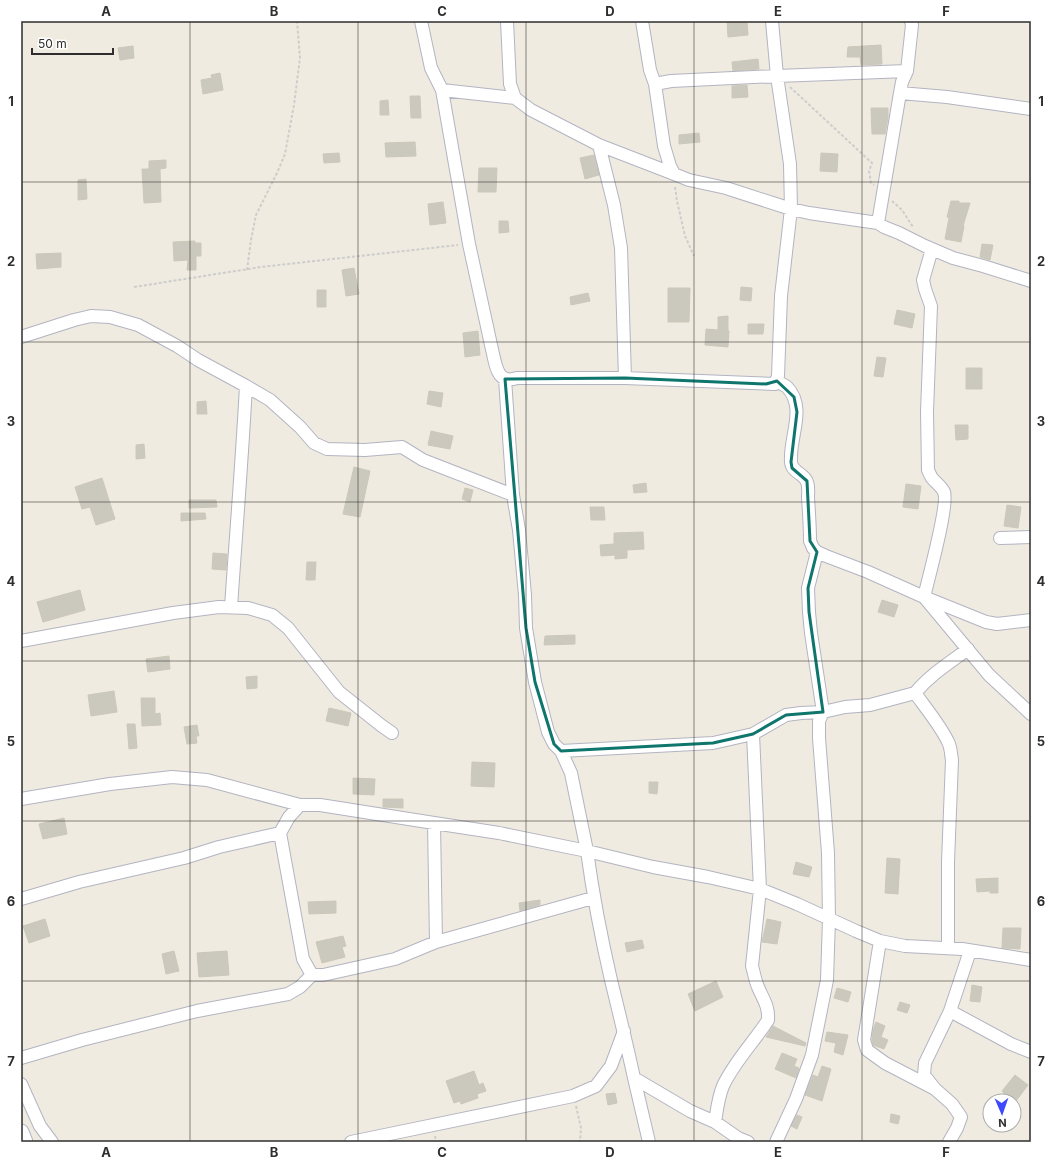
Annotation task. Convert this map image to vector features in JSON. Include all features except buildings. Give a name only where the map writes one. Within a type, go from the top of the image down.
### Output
[{"type":"street","points":[[421,21],[431,68],[442,90],[469,244],[494,358],[501,377],[505,379],[625,378],[774,384],[777,381],[778,376],[781,296],[791,209],[790,164],[777,76],[772,21]]},
{"type":"street","points":[[507,21],[510,84],[516,98],[531,110],[599,145],[689,180],[726,188],[791,209],[878,223],[953,258],[1031,282]]},
{"type":"street","points":[[642,21],[650,70],[655,84],[664,146],[674,174]]},
{"type":"street","points":[[878,223],[902,82],[907,71],[912,26],[911,21]]},
{"type":"street","points":[[655,84],[671,81],[907,71]]},
{"type":"street","points":[[442,90],[516,98]]},
{"type":"street","points":[[900,93],[946,97],[1031,109]]},
{"type":"street","points":[[599,145],[614,205],[621,248],[625,378]]},
{"type":"street","points":[[924,598],[945,501],[944,493],[928,470],[927,412],[931,306],[924,289],[923,280],[932,249]]},
{"type":"street","points":[[21,337],[91,316],[110,317],[138,325],[177,346],[216,371],[270,400],[300,428],[314,444],[327,449],[365,450],[402,447],[423,460],[513,495]]},
{"type":"street","points":[[505,379],[513,495],[519,530],[525,596],[526,628],[535,682],[548,732],[554,744],[561,751],[570,773],[587,851],[594,898],[611,979],[649,1142]]},
{"type":"street","points":[[777,381],[786,387],[794,397],[796,404],[797,412],[792,438],[791,462],[792,468],[805,477],[807,481],[810,541],[813,548],[817,552],[868,572],[924,598],[986,622],[1002,624],[1031,620]]},
{"type":"street","points":[[231,607],[236,521],[243,451],[246,386]]},
{"type":"street","points":[[1000,538],[1031,537]]},
{"type":"street","points":[[776,1142],[796,1099],[812,1055],[827,980],[829,919],[828,853],[819,738],[819,722],[822,712],[809,612],[808,588],[817,552]]},
{"type":"street","points":[[924,598],[989,674],[1031,714]]},
{"type":"street","points":[[21,641],[173,613],[219,607],[248,608],[272,615],[288,628],[339,692],[392,733]]},
{"type":"street","points":[[561,751],[713,743],[752,734],[786,716],[801,713],[822,712],[845,707],[870,705],[915,692],[935,673],[968,649]]},
{"type":"street","points":[[915,692],[949,743],[951,751],[952,760],[948,862],[948,948]]},
{"type":"street","points":[[715,1122],[718,1099],[723,1085],[736,1064],[768,1020],[769,1012],[758,987],[752,966],[760,889],[752,734]]},
{"type":"street","points":[[21,799],[110,784],[172,777],[207,780],[300,805],[320,805],[499,832],[653,867],[708,877],[760,889],[880,941],[905,946],[948,948],[1031,960]]},
{"type":"street","points":[[300,805],[289,817],[280,833],[303,959],[312,975]]},
{"type":"street","points":[[434,823],[436,942]]},
{"type":"street","points":[[21,899],[79,882],[184,858],[219,847],[280,833]]},
{"type":"street","points":[[21,1058],[82,1040],[197,1010],[288,994],[300,987],[312,975],[323,975],[395,959],[436,942],[594,898]]},
{"type":"street","points":[[880,941],[864,1040],[867,1050],[885,1063],[935,1089]]},
{"type":"street","points":[[949,1142],[961,1117],[952,1104],[935,1089],[924,1075],[925,1063],[950,1011],[970,951]]},
{"type":"street","points":[[950,1011],[1011,1044],[1031,1052]]},
{"type":"street","points":[[351,1142],[573,1096],[596,1086],[611,1066],[624,1030]]},
{"type":"street","points":[[634,1078],[690,1111],[715,1122],[738,1138],[748,1142]]},
{"type":"street","points":[[21,1084],[40,1126],[52,1142]]},
{"type":"street","points":[[21,1132],[26,1142]]},
{"type":"path","points":[[247,270],[256,215],[277,173],[284,154],[294,105],[300,58],[297,21]]},
{"type":"path","points":[[777,76],[872,163],[869,171],[871,183],[902,210],[913,228]]},
{"type":"path","points":[[674,174],[677,201],[685,236],[694,256]]},
{"type":"path","points":[[134,287],[313,261],[352,258],[469,244]]},
{"type":"path","points":[[573,1096],[581,1128],[580,1142]]},
{"type":"highlighted area","points":[[625,378],[766,384],[777,381],[794,397],[797,412],[791,462],[792,468],[807,481],[810,541],[817,552],[808,588],[809,612],[823,712],[786,715],[753,734],[713,743],[561,751],[554,744],[535,682],[526,628],[505,379]]}]
